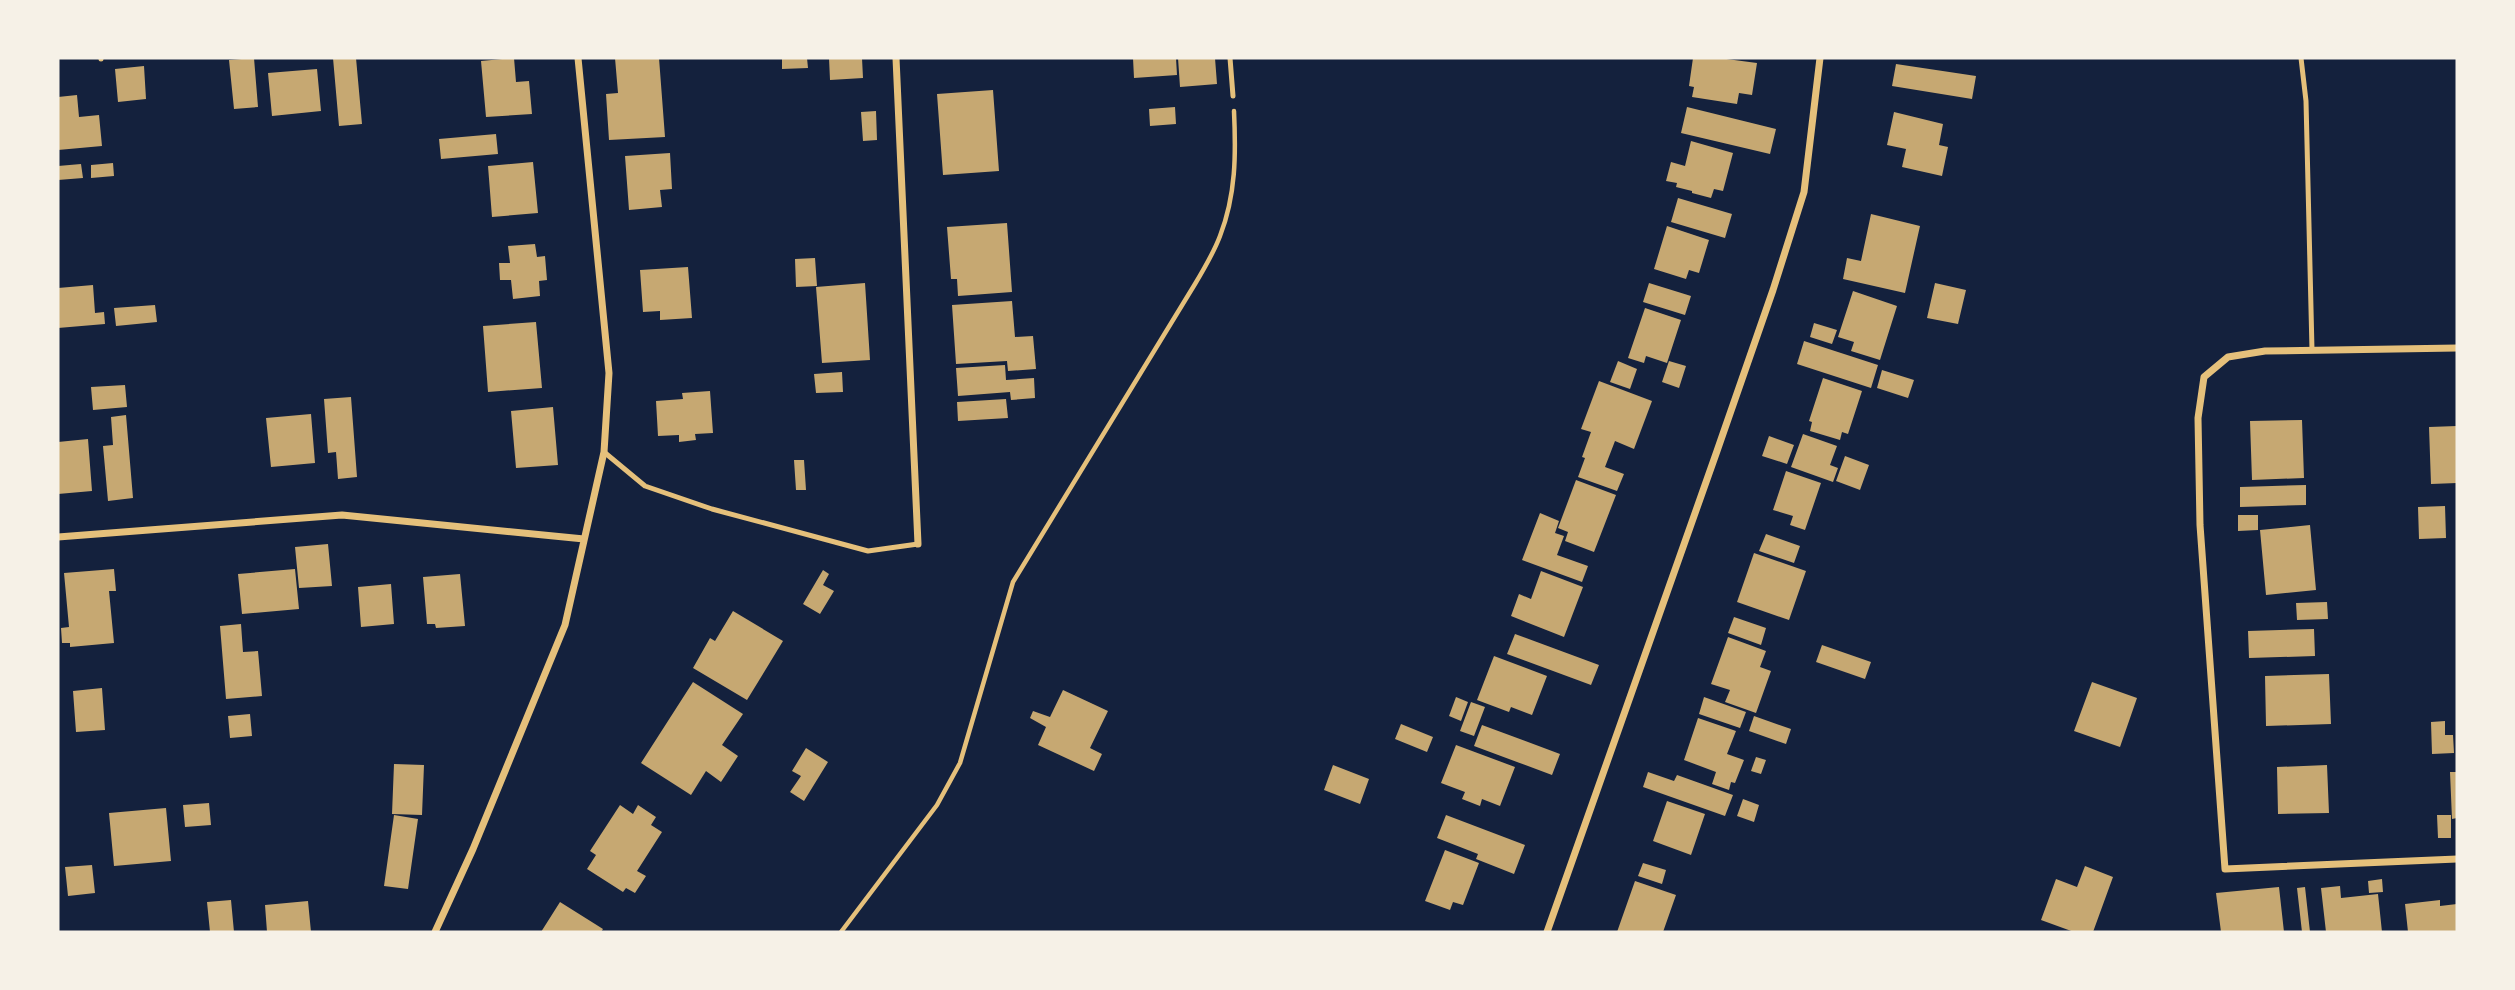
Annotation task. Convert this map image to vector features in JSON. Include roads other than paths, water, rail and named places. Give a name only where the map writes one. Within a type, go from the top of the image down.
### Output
[{"type":"street","points":[[435,932],[473,849],[565,625],[604,452],[609,373],[578,58]]},
{"type":"street","points":[[896,58],[918,544]]},
{"type":"street","points":[[1547,932],[1722,438],[1804,192],[1820,58]]},
{"type":"street","points":[[2457,348],[2265,351],[2228,358],[2204,377],[2198,418],[2200,525],[2225,869],[2457,859]]},
{"type":"street","points":[[58,537],[342,514],[584,538]]},
{"type":"lane","points":[[1230,58],[1233,96]]},
{"type":"lane","points":[[2301,58],[2307,139],[2312,350]]},
{"type":"lane","points":[[604,452],[645,486],[712,509],[868,551],[918,544]]}]
